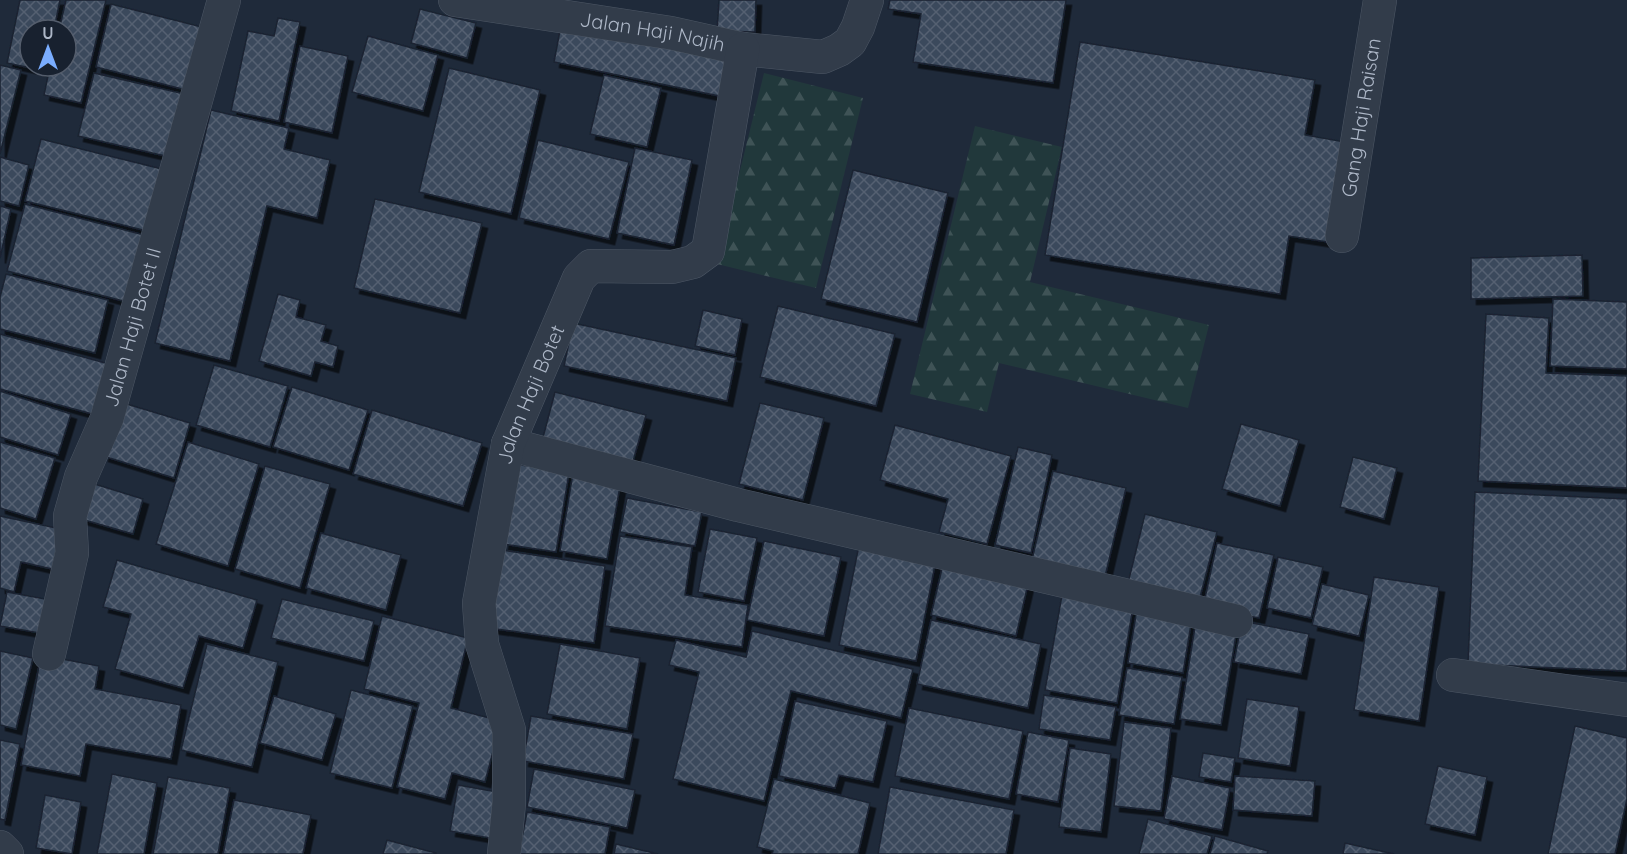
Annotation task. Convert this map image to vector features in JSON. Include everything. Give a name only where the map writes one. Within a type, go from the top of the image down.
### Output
[{"type":"street","name":"Jalan Haji Botet II","points":[[49,654],[72,553],[70,516],[81,477],[107,417],[224,0]]},
{"type":"street","name":"Jalan Haji Najih","points":[[455,0],[671,33],[743,49],[823,57],[850,42],[867,0]]},
{"type":"street","name":"Gang Haji Raisan","points":[[1342,236],[1380,0]]},
{"type":"street","name":"Jalan Haji Botet","points":[[504,854],[509,803],[509,730],[482,644],[479,603],[508,444],[579,278],[591,266],[672,267],[693,262],[708,251],[743,49]]},
{"type":"street","points":[[508,444],[738,505],[1236,621]]},
{"type":"street","points":[[1453,675],[1627,700]]},
{"type":"street","points":[[0,847],[7,854]]},
{"type":"green space","points":[[764,73],[863,98],[816,288],[717,264]]},
{"type":"green space","points":[[975,126],[1062,147],[1030,282],[1209,325],[1188,408],[999,363],[987,412],[910,394]]},
{"type":"building","points":[[20,0],[60,0],[56,18],[18,18],[18,65],[7,63]]},
{"type":"building","points":[[66,0],[106,0],[81,103],[44,95],[48,78],[78,78],[78,18],[62,18]]},
{"type":"building","points":[[719,0],[756,0],[755,32],[717,31]]},
{"type":"building","points":[[890,0],[1066,0],[1053,83],[913,62],[921,14],[888,9]]},
{"type":"building","points":[[111,4],[206,28],[190,91],[96,67]]},
{"type":"building","points":[[420,9],[476,23],[467,58],[411,43]]},
{"type":"building","points":[[278,18],[300,22],[279,121],[231,111],[248,31],[274,36]]},
{"type":"building","points":[[561,25],[732,62],[724,97],[554,62]]},
{"type":"building","points":[[368,36],[438,55],[423,111],[352,92]]},
{"type":"building","points":[[1080,42],[1315,80],[1305,135],[1351,143],[1334,243],[1289,236],[1280,294],[1045,255]]},
{"type":"building","points":[[300,46],[348,56],[332,133],[284,122]]},
{"type":"building","points":[[0,65],[18,69],[19,78],[0,154]]},
{"type":"building","points":[[449,68],[540,90],[511,214],[419,192]]},
{"type":"building","points":[[94,73],[189,95],[174,158],[78,136]]},
{"type":"building","points":[[604,75],[661,88],[647,147],[590,134]]},
{"type":"building","points":[[211,110],[289,128],[284,149],[330,160],[317,218],[267,206],[230,361],[155,343]]},
{"type":"building","points":[[41,139],[166,170],[151,232],[25,201]]},
{"type":"building","points":[[538,140],[629,162],[609,239],[519,218]]},
{"type":"building","points":[[635,148],[692,160],[674,245],[617,233]]},
{"type":"building","points":[[0,157],[29,165],[19,206],[0,201]]},
{"type":"building","points":[[853,170],[948,193],[917,322],[821,299]]},
{"type":"building","points":[[375,199],[482,223],[460,313],[354,288]]},
{"type":"building","points":[[25,204],[148,236],[131,303],[7,271]]},
{"type":"building","points":[[0,206],[11,209],[0,258]]},
{"type":"building","points":[[1582,255],[1583,296],[1471,299],[1471,258]]},
{"type":"building","points":[[6,274],[108,300],[95,353],[0,329],[0,297]]},
{"type":"building","points":[[278,294],[300,300],[296,317],[326,325],[321,341],[338,346],[333,367],[315,362],[311,376],[259,361]]},
{"type":"building","points":[[1553,299],[1627,302],[1627,369],[1550,366]]},
{"type":"building","points":[[778,306],[895,334],[876,406],[760,377]]},
{"type":"building","points":[[703,310],[742,319],[735,355],[695,346]]},
{"type":"building","points":[[1486,314],[1549,318],[1546,373],[1627,376],[1627,488],[1478,481]]},
{"type":"building","points":[[573,323],[736,358],[727,401],[564,366]]},
{"type":"building","points":[[0,334],[109,364],[96,415],[0,389]]},
{"type":"building","points":[[214,365],[288,386],[270,447],[196,425]]},
{"type":"building","points":[[292,387],[368,410],[349,470],[273,447]]},
{"type":"building","points":[[0,391],[71,414],[58,455],[0,437]]},
{"type":"building","points":[[555,392],[646,415],[632,465],[542,441]]},
{"type":"building","points":[[120,402],[190,423],[174,478],[103,456]]},
{"type":"building","points":[[760,403],[824,418],[803,500],[739,484]]},
{"type":"building","points":[[372,410],[482,443],[463,506],[353,474]]},
{"type":"building","points":[[1241,424],[1299,440],[1280,506],[1222,489]]},
{"type":"building","points":[[895,425],[1011,456],[987,544],[939,532],[948,499],[880,480]]},
{"type":"building","points":[[0,442],[55,458],[36,519],[0,508]]},
{"type":"building","points":[[188,442],[259,464],[228,566],[156,544]]},
{"type":"building","points":[[1018,447],[1052,455],[1031,553],[995,545]]},
{"type":"building","points":[[1353,457],[1397,468],[1384,519],[1340,507]]},
{"type":"building","points":[[516,464],[569,473],[556,552],[503,544]]},
{"type":"building","points":[[265,466],[330,484],[300,588],[235,569]]},
{"type":"building","points":[[1053,471],[1126,488],[1104,581],[1031,564]]},
{"type":"building","points":[[573,473],[621,481],[607,559],[560,551]]},
{"type":"building","points":[[85,481],[143,499],[133,534],[74,517]]},
{"type":"building","points":[[1475,492],[1627,499],[1627,671],[1468,664]]},
{"type":"building","points":[[627,498],[702,512],[695,546],[620,532]]},
{"type":"building","points":[[1145,514],[1217,532],[1198,605],[1127,587]]},
{"type":"building","points":[[0,516],[61,529],[52,569],[21,562],[14,592],[0,588]]},
{"type":"building","points":[[710,529],[757,538],[744,601],[698,592]]},
{"type":"building","points":[[321,533],[401,555],[386,610],[306,588]]},
{"type":"building","points":[[620,536],[692,547],[685,595],[748,605],[742,647],[605,626]]},
{"type":"building","points":[[860,540],[937,555],[916,661],[839,645]]},
{"type":"building","points":[[764,541],[841,557],[824,636],[747,620]]},
{"type":"building","points":[[1217,543],[1274,555],[1259,618],[1203,607]]},
{"type":"building","points":[[502,550],[605,566],[594,643],[490,628]]},
{"type":"building","points":[[1278,557],[1323,567],[1311,618],[1267,608]]},
{"type":"building","points":[[117,560],[257,600],[243,648],[199,636],[183,688],[115,669],[131,614],[103,607]]},
{"type":"building","points":[[944,560],[1029,580],[1016,636],[931,615]]},
{"type":"building","points":[[1374,577],[1439,587],[1419,721],[1354,710]]},
{"type":"building","points":[[1322,584],[1369,595],[1359,636],[1312,625]]},
{"type":"building","points":[[7,592],[51,600],[45,634],[0,626]]},
{"type":"building","points":[[1062,595],[1133,607],[1117,703],[1045,690]]},
{"type":"building","points":[[282,599],[374,621],[364,661],[271,638]]},
{"type":"building","points":[[1137,609],[1192,618],[1183,673],[1128,663]]},
{"type":"building","points":[[382,616],[468,638],[451,708],[501,721],[485,782],[452,773],[445,799],[397,787],[419,703],[364,689]]},
{"type":"building","points":[[931,620],[1041,644],[1028,708],[917,684]]},
{"type":"building","points":[[1196,621],[1237,629],[1221,725],[1180,719]]},
{"type":"building","points":[[1242,621],[1309,634],[1301,674],[1234,662]]},
{"type":"building","points":[[752,631],[913,669],[901,718],[791,691],[764,801],[673,779],[699,672],[669,665],[676,640],[746,657]]},
{"type":"building","points":[[207,644],[278,662],[252,767],[181,750]]},
{"type":"building","points":[[560,644],[640,658],[627,729],[547,714]]},
{"type":"building","points":[[0,651],[33,658],[16,729],[0,725]]},
{"type":"building","points":[[41,655],[99,666],[95,689],[181,705],[171,759],[86,744],[80,776],[21,765]]},
{"type":"building","points":[[1127,668],[1182,677],[1174,724],[1119,715]]},
{"type":"building","points":[[351,690],[413,706],[392,788],[330,773]]},
{"type":"building","points":[[1044,695],[1116,707],[1110,740],[1039,729]]},
{"type":"building","points":[[274,696],[336,714],[322,760],[260,743]]},
{"type":"building","points":[[1247,699],[1299,707],[1290,766],[1238,758]]},
{"type":"building","points":[[795,701],[887,721],[873,782],[839,775],[835,788],[779,776]]},
{"type":"building","points":[[909,708],[1023,731],[1009,799],[895,776]]},
{"type":"building","points":[[531,716],[633,734],[624,779],[523,761]]},
{"type":"building","points":[[1124,722],[1171,728],[1161,811],[1114,806]]},
{"type":"building","points":[[1575,726],[1627,738],[1627,799],[1615,854],[1548,854]]},
{"type":"building","points":[[1028,732],[1069,740],[1058,802],[1016,794]]},
{"type":"building","points":[[0,740],[20,744],[5,820],[0,819]]},
{"type":"building","points":[[1070,748],[1111,754],[1101,832],[1059,827]]},
{"type":"building","points":[[1203,753],[1235,758],[1231,782],[1199,777]]},
{"type":"building","points":[[1438,766],[1487,777],[1475,835],[1425,824]]},
{"type":"building","points":[[534,769],[635,790],[627,828],[527,807]]},
{"type":"building","points":[[112,774],[157,783],[144,854],[97,854]]},
{"type":"building","points":[[1172,776],[1230,788],[1222,830],[1164,819]]},
{"type":"building","points":[[1235,776],[1315,781],[1312,816],[1233,810]]},
{"type":"building","points":[[168,777],[230,788],[218,854],[153,854]]},
{"type":"building","points":[[774,779],[870,803],[858,854],[772,854],[773,851],[757,847]]},
{"type":"building","points":[[458,785],[503,793],[495,839],[450,831]]},
{"type":"building","points":[[890,787],[1014,810],[1006,854],[878,854]]},
{"type":"building","points":[[45,795],[81,802],[72,854],[36,848]]},
{"type":"building","points":[[234,800],[311,815],[303,854],[223,854]]},
{"type":"building","points":[[527,812],[610,827],[605,854],[519,854]]},
{"type":"building","points":[[1148,819],[1212,836],[1207,854],[1139,854]]},
{"type":"building","points":[[1215,836],[1268,851],[1267,854],[1210,854]]},
{"type":"building","points":[[387,840],[436,853],[436,854],[383,854]]},
{"type":"building","points":[[1345,843],[1394,854],[1343,854]]},
{"type":"building","points":[[616,844],[658,854],[614,854]]}]
